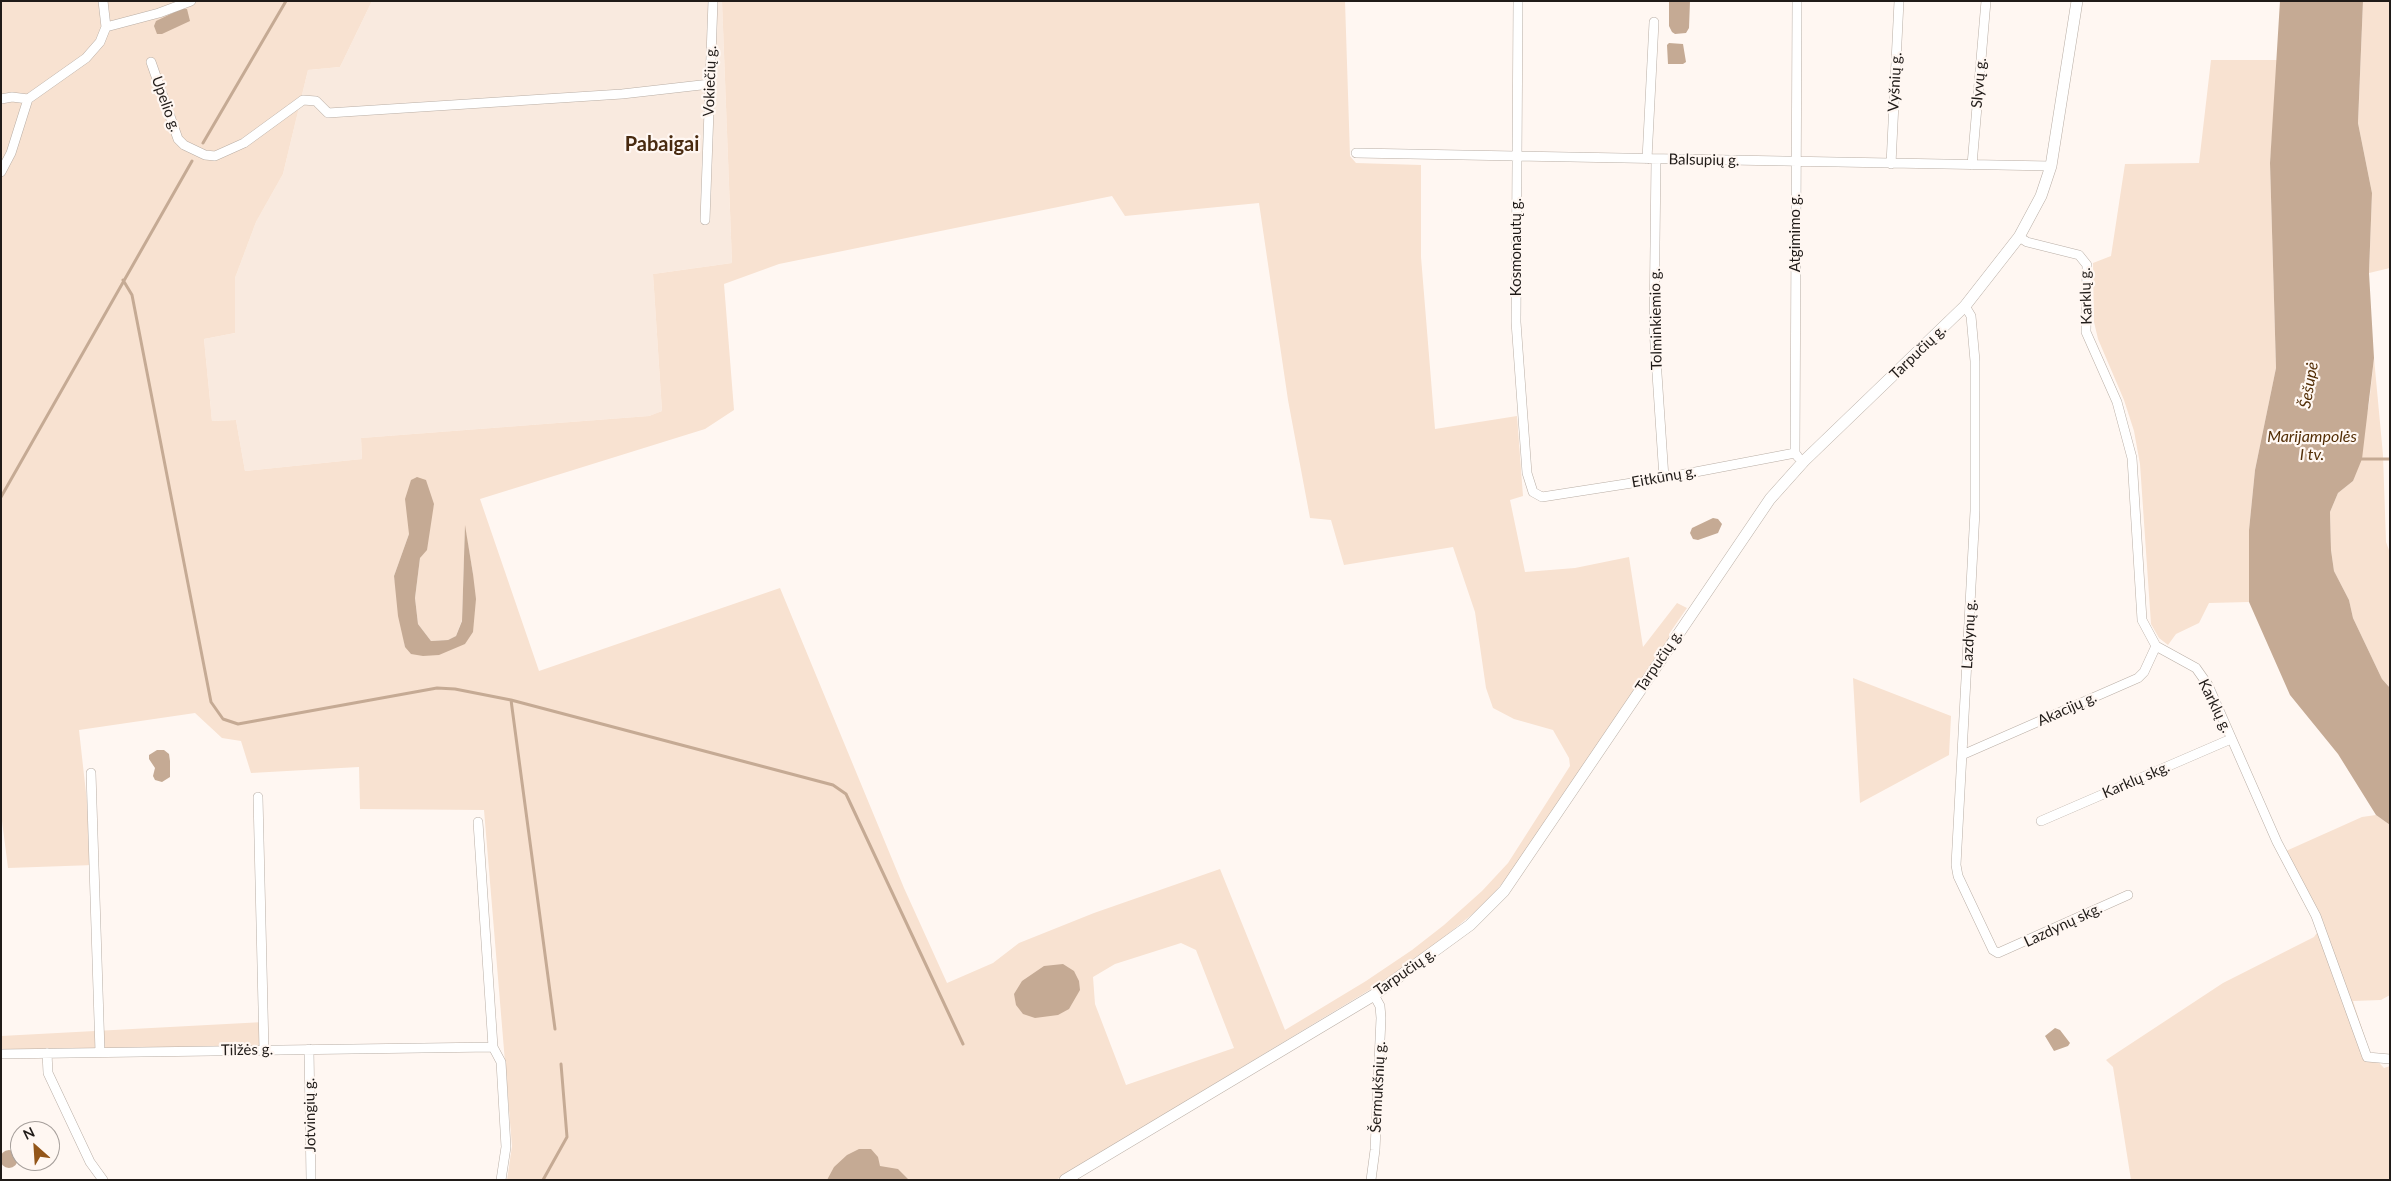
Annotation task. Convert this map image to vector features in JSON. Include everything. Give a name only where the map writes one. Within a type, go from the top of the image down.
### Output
[{"type":"main road","name":"Tarpučių g.","points":[[1065,1180],[1374,994],[1470,925],[1504,892],[1742,537],[1770,499],[1804,461],[1965,306],[2019,238],[2041,196],[2052,166],[2076,1]]},
{"type":"street","points":[[1,99],[12,97],[28,98],[86,58],[100,42],[106,28],[103,1]]},
{"type":"street","points":[[106,28],[159,13],[191,1]]},
{"type":"street","name":"Vokiečių g.","points":[[706,220],[713,1]]},
{"type":"street","name":"Kosmonautų g.","points":[[1518,1],[1516,322],[1527,473],[1533,492]]},
{"type":"street","name":"Atgimimo g.","points":[[1795,454],[1795,162],[1798,1]]},
{"type":"street","name":"Vyšnių g.","points":[[1891,164],[1899,1]]},
{"type":"street","name":"Slyvų g.","points":[[1972,165],[1986,1]]},
{"type":"street","name":"Tolminkiemio g.","points":[[1654,22],[1652,160],[1654,329],[1664,478]]},
{"type":"street","name":"Upelio g.","points":[[151,62],[178,139],[184,145],[206,156],[225,153],[252,138],[303,100],[316,101],[328,113],[622,94],[710,84]]},
{"type":"street","points":[[1,172],[11,153],[28,98]]},
{"type":"street","name":"Balsupių g.","points":[[1356,153],[2052,166]]},
{"type":"street","name":"Karklų g.","points":[[2019,238],[2027,242],[2079,255],[2087,265],[2086,332],[2117,402],[2127,436],[2134,474],[2142,620],[2156,646],[2196,668],[2208,685],[2277,842],[2316,916],[2367,1057],[2390,1059]]},
{"type":"street","name":"Lazdynų g.","points":[[1965,306],[1971,316],[1975,361],[1975,511],[1956,865],[1958,876],[1989,942],[1993,950],[1998,953]]},
{"type":"street","points":[[1795,454],[1804,461]]},
{"type":"street","name":"Eitkūnų g.","points":[[1533,492],[1542,497],[1664,478],[1795,454]]},
{"type":"street","name":"Akacijų g.","points":[[1962,755],[2138,678],[2144,672],[2156,646]]},
{"type":"street","name":"Karklų skg.","points":[[2040,821],[2231,739]]},
{"type":"street","points":[[91,773],[100,1052]]},
{"type":"street","points":[[258,797],[264,1050]]},
{"type":"street","points":[[478,822],[493,1047],[501,1062],[506,1148],[504,1172],[501,1180]]},
{"type":"street","name":"Lazdynų skg.","points":[[1998,953],[2128,895]]},
{"type":"street","name":"Šermukšnių g.","points":[[1371,1180],[1375,1150],[1381,1018],[1380,1006],[1374,994]]},
{"type":"street","name":"Tilžės g.","points":[[1,1054],[493,1047]]},
{"type":"street","name":"Jotvingių g.","points":[[309,1049],[311,1180]]},
{"type":"street","points":[[47,1053],[48,1074],[90,1162],[103,1180]]},
{"type":"shaded area","points":[[1,1],[372,1],[340,67],[308,70],[283,174],[256,222],[235,278],[235,333],[204,339],[212,421],[236,420],[245,471],[362,459],[361,438],[649,416],[662,411],[653,274],[732,263],[722,1],[1345,1],[1350,156],[1356,163],[1421,165],[1421,257],[1435,429],[1517,416],[1523,496],[1510,500],[1525,572],[1575,568],[1629,557],[1643,647],[1677,603],[1687,608],[1669,634],[1669,639],[1509,875],[1486,903],[1410,965],[1056,1180],[507,1180],[512,1146],[484,810],[360,809],[359,767],[251,773],[241,741],[222,738],[195,713],[79,730],[94,865],[8,868],[1,813]],"holes":[[[1112,196],[1125,216],[1259,203],[1288,400],[1310,518],[1331,520],[1344,565],[1453,547],[1475,612],[1486,688],[1493,708],[1514,719],[1553,730],[1569,758],[1570,766],[1508,863],[1482,891],[1444,925],[1412,950],[1366,981],[1285,1030],[1220,869],[1094,913],[1019,943],[993,963],[947,983],[904,888],[780,588],[539,671],[480,499],[705,429],[734,410],[724,284],[779,264]],[[434,504],[420,558],[415,598],[418,624],[431,641],[448,640],[456,636],[462,620],[465,528],[473,574],[465,644],[405,647],[394,576],[409,534]],[[1181,943],[1196,950],[1234,1048],[1126,1085],[1095,1004],[1093,977],[1115,964]]]},
{"type":"shaded area","points":[[372,1],[722,1],[732,263],[653,274],[662,411],[649,416],[361,438],[362,459],[245,471],[236,420],[212,421],[204,339],[235,333],[235,278],[256,222],[283,174],[308,70],[340,67]]},
{"type":"shaded area","points":[[2363,1],[2390,1],[2390,268],[2369,273],[2372,193],[2358,123]]},
{"type":"shaded area","points":[[2211,60],[2278,60],[2270,163],[2276,368],[2255,470],[2249,530],[2249,602],[2209,603],[2199,623],[2176,634],[2168,645],[2159,638],[2151,624],[2140,464],[2134,431],[2124,400],[2098,339],[2094,322],[2093,263],[2111,256],[2125,164],[2199,163]]},
{"type":"shaded area","points":[[2374,358],[2383,455],[2386,542],[2390,553],[2390,688],[2382,679],[2353,618],[2349,600],[2334,571],[2331,550],[2330,512],[2338,493],[2353,481],[2369,404]]},
{"type":"shaded area","points":[[1853,678],[1951,716],[1949,755],[1860,803]]},
{"type":"shaded area","points":[[2376,815],[2390,825],[2390,995],[2381,1000],[2353,1001],[2370,1053],[2384,1068],[2390,1066],[2390,1180],[2131,1180],[2113,1067],[2106,1060],[2223,983],[2314,937],[2324,923],[2286,851],[2362,817]]},
{"type":"shaded area","points":[[264,1022],[264,1050],[1,1054],[1,1036]]},
{"type":"water","points":[[1669,1],[1690,1],[1689,28],[1686,33],[1675,34],[1672,32],[1669,26]]},
{"type":"water","name":"Marijampolės I tv.","points":[[2280,1],[2363,1],[2358,123],[2372,193],[2369,273],[2374,358],[2362,459],[2353,481],[2338,493],[2330,512],[2331,550],[2334,571],[2349,600],[2353,618],[2382,679],[2390,688],[2390,825],[2376,815],[2338,754],[2290,695],[2249,602],[2249,530],[2255,470],[2276,368],[2270,163]]},
{"type":"water","points":[[181,9],[187,9],[190,21],[162,34],[157,34],[154,26],[156,21]]},
{"type":"water","points":[[1669,43],[1683,44],[1686,62],[1683,64],[1668,64],[1667,45]]},
{"type":"water","points":[[417,477],[426,480],[434,504],[427,550],[420,558],[415,598],[418,624],[431,641],[448,640],[456,636],[462,621],[465,525],[473,574],[476,599],[473,632],[465,644],[439,655],[423,656],[411,654],[405,647],[398,616],[394,576],[409,534],[405,499],[411,480]]},
{"type":"water","points":[[1713,518],[1718,519],[1722,524],[1718,533],[1698,540],[1693,539],[1690,533],[1692,528]]},
{"type":"water","points":[[157,750],[164,750],[169,754],[170,777],[162,782],[155,780],[153,776],[155,768],[149,759],[149,755]]},
{"type":"water","points":[[1063,964],[1074,971],[1079,981],[1080,990],[1069,1009],[1058,1015],[1035,1018],[1023,1014],[1016,1005],[1014,994],[1022,981],[1044,966]]},
{"type":"water","points":[[2055,1028],[2060,1030],[2070,1043],[2068,1046],[2054,1051],[2045,1036]]},
{"type":"water","points":[[859,1149],[871,1149],[878,1157],[880,1166],[898,1169],[909,1180],[827,1180],[834,1167],[847,1155]]},
{"type":"water","points":[[9,1150],[9,1168],[3,1165],[0,1159],[3,1153]]},
{"type":"waterway","points":[[203,143],[286,1]]},
{"type":"waterway","points":[[1,497],[192,161]]},
{"type":"waterway","points":[[123,280],[132,295],[211,702],[223,719],[238,724],[437,688],[455,689],[511,700],[833,785],[846,794],[963,1044]]},
{"type":"waterway","points":[[2362,459],[2390,459]]},
{"type":"waterway","points":[[511,700],[555,1029]]},
{"type":"waterway","points":[[543,1180],[567,1137],[561,1064]]},
{"type":"district","name":"Pabaigai","points":[[662,145]]},
{"type":"water label","name":"Šešupė","points":[[2309,385]]}]
